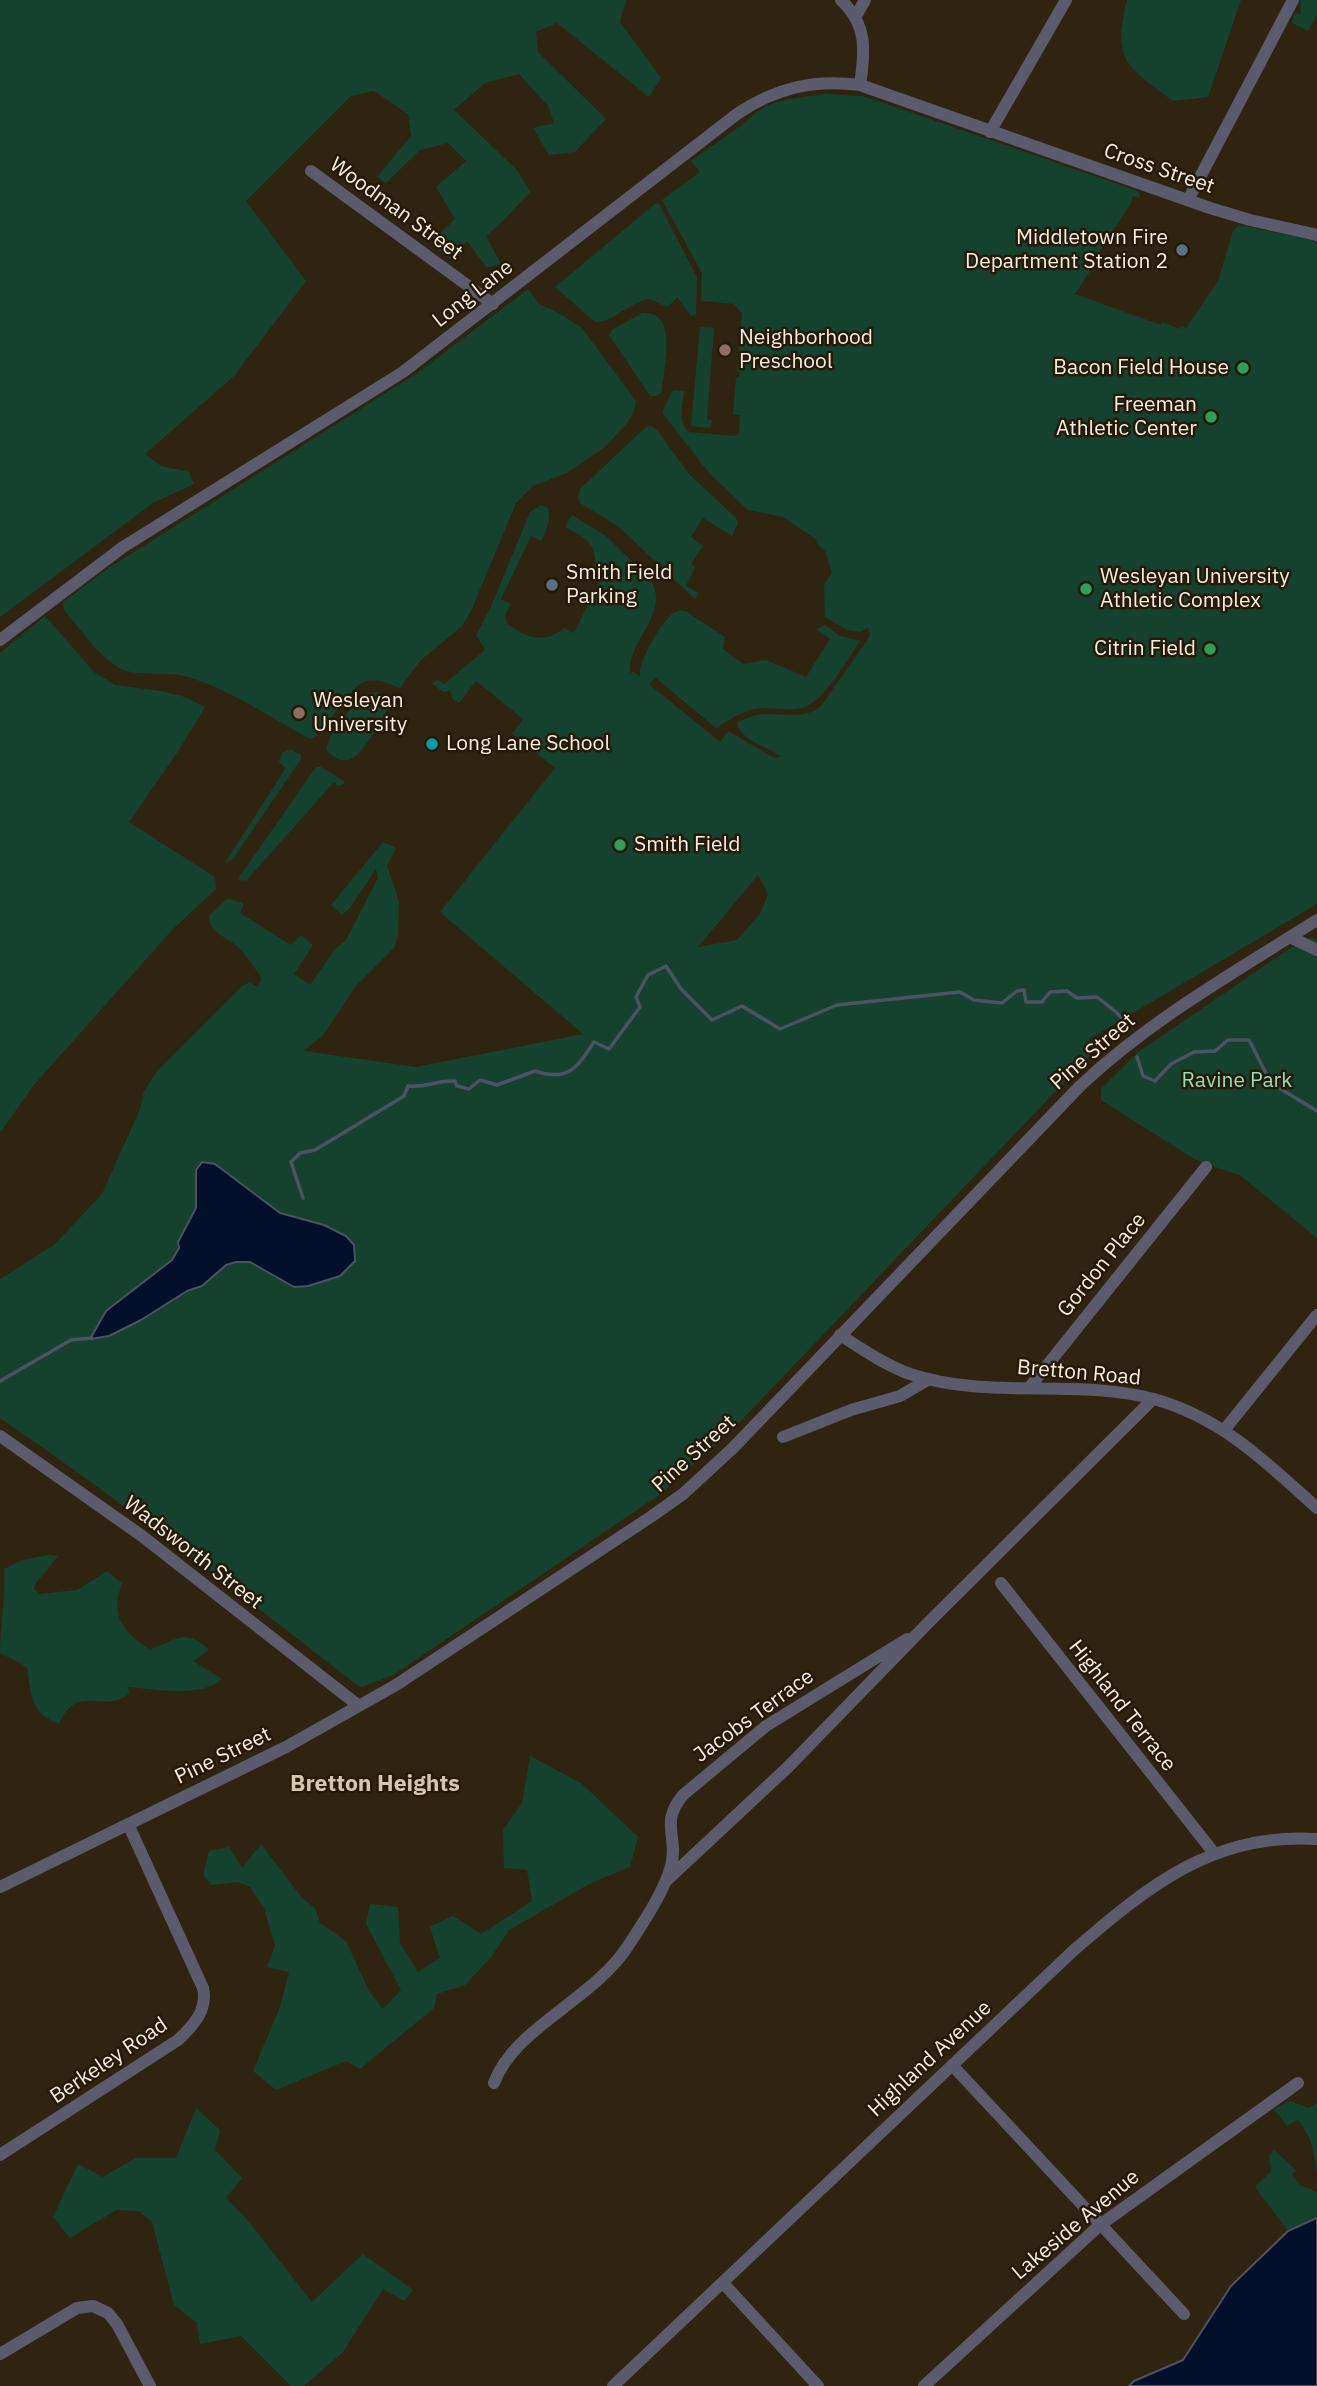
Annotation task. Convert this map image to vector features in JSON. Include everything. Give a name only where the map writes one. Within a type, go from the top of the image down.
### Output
[{"type":"street","points":[[841,0],[856,16],[865,45],[860,85]]},
{"type":"street","points":[[856,16],[865,0]]},
{"type":"street","points":[[990,132],[1066,0]]},
{"type":"street","points":[[1188,200],[1293,0]]},
{"type":"street","name":"Long Lane","points":[[0,640],[123,547],[372,393],[438,346],[754,102],[789,88],[838,82],[860,85],[990,132]]},
{"type":"street","name":"Cross Street","points":[[990,132],[1250,220],[1317,235]]},
{"type":"street","name":"Woodman Street","points":[[311,171],[492,304]]},
{"type":"street","name":"Pine Street","points":[[0,1887],[286,1747],[359,1706],[430,1663],[683,1494],[733,1448],[1080,1086],[1111,1057],[1159,1021],[1317,920]]},
{"type":"street","points":[[1290,937],[1317,950]]},
{"type":"street","name":"Gordon Place","points":[[1029,1388],[1206,1167]]},
{"type":"street","points":[[1225,1429],[1317,1315]]},
{"type":"street","name":"Bretton Road","points":[[840,1335],[886,1363],[929,1379],[1103,1392],[1153,1399],[1200,1416],[1225,1429],[1317,1508]]},
{"type":"street","points":[[783,1437],[851,1410],[900,1396],[929,1379]]},
{"type":"street","name":"Jacobs Terrace","points":[[494,2083],[499,2068],[517,2047],[600,1979],[627,1947],[666,1881],[788,1767],[1153,1399]]},
{"type":"street","name":"Wadsworth Street","points":[[0,1436],[142,1536],[359,1706]]},
{"type":"street","name":"Highland Terrace","points":[[1001,1583],[1214,1853]]},
{"type":"street","name":"Jacobs Terrace","points":[[666,1881],[673,1853],[671,1815],[683,1795],[766,1726],[927,1625]]},
{"type":"street","name":"Berkeley Road","points":[[0,2155],[178,2040],[191,2027],[205,2003],[203,1988],[128,1824]]},
{"type":"street","name":"Highland Avenue","points":[[613,2386],[1104,1923],[1147,1891],[1214,1853],[1264,1839],[1317,1839]]},
{"type":"street","points":[[952,2064],[1184,2314]]},
{"type":"street","name":"Lakeside Avenue","points":[[924,2386],[1100,2225],[1298,2082]]},
{"type":"street","points":[[723,2283],[818,2386]]},
{"type":"street","points":[[0,2354],[77,2308],[93,2306],[108,2313],[117,2324],[150,2386]]},
{"type":"green space","points":[[0,0],[626,0],[620,22],[661,78],[649,97],[557,23],[536,32],[538,52],[606,119],[575,152],[549,155],[533,128],[554,123],[548,106],[519,74],[485,83],[454,110],[517,170],[530,192],[486,236],[501,264],[487,268],[467,241],[450,259],[434,247],[438,235],[455,219],[436,187],[466,161],[448,143],[420,150],[386,183],[377,177],[411,136],[408,114],[374,91],[351,96],[246,201],[306,281],[234,376],[145,454],[161,466],[189,472],[194,484],[153,503],[0,617]]},
{"type":"green space","points":[[1127,0],[1241,0],[1208,97],[1173,101],[1134,70],[1127,61],[1121,37]]},
{"type":"green space","points":[[1300,0],[1317,0],[1317,15],[1308,31],[1292,23],[1294,13],[1301,14]]},
{"type":"green space","points":[[825,94],[863,96],[1138,191],[1140,198],[1133,196],[1075,294],[1161,325],[1162,322],[1179,329],[1182,326],[1186,328],[1218,281],[1233,231],[1239,225],[1317,241],[1317,904],[1089,1039],[1093,1052],[735,1427],[662,1493],[395,1674],[362,1687],[136,1515],[0,1418],[0,1279],[54,1245],[102,1194],[141,1107],[144,1091],[158,1070],[242,986],[250,982],[257,987],[262,979],[234,943],[212,927],[209,916],[228,898],[244,904],[240,913],[291,945],[301,935],[313,945],[294,974],[310,985],[335,949],[346,940],[378,878],[376,869],[350,908],[342,915],[331,905],[383,842],[396,848],[387,866],[399,901],[398,936],[394,948],[355,987],[323,1035],[304,1051],[416,1067],[583,1034],[440,912],[555,768],[512,734],[523,719],[476,681],[459,703],[453,699],[450,691],[443,692],[432,683],[438,680],[444,684],[485,650],[476,635],[490,609],[530,512],[541,505],[548,508],[546,529],[541,541],[531,536],[501,599],[511,604],[505,615],[507,624],[528,635],[542,638],[564,628],[574,633],[604,572],[595,567],[592,546],[565,527],[572,515],[606,536],[650,579],[655,591],[653,615],[635,649],[630,674],[632,671],[640,676],[652,641],[671,615],[679,611],[687,612],[725,637],[723,649],[743,664],[766,660],[806,677],[830,639],[816,629],[825,625],[840,636],[860,641],[830,685],[809,705],[795,709],[758,708],[716,728],[656,678],[649,684],[720,742],[728,731],[774,758],[781,757],[749,739],[737,723],[762,714],[797,715],[815,710],[821,706],[868,639],[868,627],[861,632],[847,630],[825,617],[824,585],[832,573],[825,551],[816,543],[817,540],[783,517],[748,510],[710,474],[663,414],[672,392],[684,391],[682,419],[689,432],[736,436],[739,432],[740,415],[733,414],[736,378],[739,378],[740,372],[737,371],[742,314],[734,304],[701,301],[702,273],[662,200],[700,172],[691,161],[763,108],[782,101]],"holes":[[[758,875],[768,894],[760,914],[737,940],[698,947]],[[215,1164],[280,1213],[324,1225],[340,1276],[308,1286],[294,1287],[250,1262],[236,1262],[226,1265],[202,1286],[187,1291],[141,1320],[109,1336],[106,1311],[172,1260],[196,1208],[196,1171]]]},
{"type":"green space","points":[[656,203],[659,204],[697,277],[696,314],[691,316],[677,297],[668,307],[649,299],[608,319],[595,322],[555,287]]},
{"type":"green space","points":[[528,289],[539,304],[582,328],[636,401],[634,411],[605,447],[567,473],[533,486],[516,503],[471,611],[462,626],[421,660],[400,688],[378,681],[362,683],[311,739],[201,681],[176,674],[132,672],[116,666],[95,647],[64,610],[63,602],[107,569],[416,374]]},
{"type":"green space","points":[[642,313],[654,314],[661,320],[667,341],[662,389],[656,396],[650,396],[609,335],[612,330]]},
{"type":"green space","points":[[700,327],[714,328],[707,419],[712,420],[711,428],[691,426]]},
{"type":"green space","points":[[650,426],[657,430],[689,474],[736,518],[738,523],[732,536],[703,518],[691,537],[703,546],[691,564],[695,567],[686,586],[699,593],[695,599],[619,527],[580,503],[578,497],[580,489]]},
{"type":"green space","points":[[45,616],[94,672],[115,685],[161,691],[185,697],[205,707],[129,822],[215,877],[216,889],[172,930],[33,1086],[0,1133],[0,653]]},
{"type":"green space","points":[[377,692],[394,698],[368,741],[351,759],[340,760],[334,757],[326,749],[330,737],[358,698]]},
{"type":"green space","points":[[290,749],[301,755],[301,759],[233,859],[224,864],[286,768],[279,762],[282,753]]},
{"type":"green space","points":[[316,767],[321,767],[344,781],[344,784],[338,786],[334,782],[246,881],[238,879]]},
{"type":"green space","name":"Ravine Park","points":[[1311,937],[1317,940],[1317,1238],[1241,1176],[1196,1160],[1101,1100],[1101,1089],[1137,1053],[1289,949]]},
{"type":"green space","points":[[58,1556],[36,1583],[34,1589],[40,1594],[77,1590],[107,1571],[122,1583],[117,1605],[118,1614],[125,1629],[132,1636],[149,1649],[180,1638],[193,1639],[209,1650],[193,1661],[222,1679],[203,1689],[128,1687],[129,1694],[119,1700],[82,1702],[66,1712],[59,1724],[49,1720],[37,1709],[34,1702],[27,1667],[0,1653],[4,1569],[22,1560]]},
{"type":"green space","points":[[530,1756],[581,1783],[638,1837],[630,1867],[591,1883],[509,1930],[492,1956],[465,1985],[437,1994],[434,2008],[360,2069],[346,2061],[276,2090],[253,2071],[280,2007],[289,1972],[267,1967],[275,1946],[264,1908],[250,1887],[238,1882],[212,1885],[203,1875],[209,1851],[229,1847],[242,1868],[261,1844],[302,1898],[315,1908],[320,1923],[346,1941],[369,1991],[383,2009],[401,1990],[366,1924],[370,1904],[398,1907],[400,1943],[418,1972],[440,1958],[430,1927],[453,1916],[481,1934],[532,1901],[527,1870],[504,1868],[503,1830],[522,1803]]},
{"type":"green space","points":[[1290,2101],[1309,2108],[1317,2103],[1317,2175],[1312,2146],[1303,2127],[1298,2120],[1287,2126],[1274,2109]]},
{"type":"green space","points":[[196,2108],[220,2130],[215,2150],[242,2178],[226,2198],[244,2216],[312,2302],[363,2254],[413,2290],[404,2301],[383,2289],[343,2352],[304,2386],[291,2386],[241,2336],[200,2344],[197,2323],[174,2305],[152,2222],[139,2211],[116,2210],[70,2238],[53,2217],[78,2164],[103,2177],[135,2158],[176,2158]]},
{"type":"green space","points":[[1274,2150],[1296,2170],[1292,2175],[1300,2185],[1317,2192],[1317,2218],[1288,2231],[1255,2187],[1271,2171],[1269,2156]]},
{"type":"water","points":[[202,1162],[215,1164],[280,1213],[324,1225],[346,1236],[354,1245],[355,1261],[340,1276],[308,1286],[294,1287],[250,1262],[236,1262],[226,1265],[202,1286],[187,1291],[141,1320],[109,1336],[90,1339],[106,1311],[172,1260],[196,1208],[196,1170]]},
{"type":"water","points":[[1317,2218],[1317,2386],[1129,2386],[1134,2381],[1183,2360],[1231,2286],[1288,2231]]},
{"type":"waterway","points":[[303,1198],[291,1162],[300,1153],[315,1150],[404,1096],[408,1086],[455,1081],[457,1086],[469,1089],[480,1080],[497,1085],[535,1071],[564,1074],[577,1066],[594,1042],[609,1049],[640,1007],[636,997],[648,975],[666,966],[681,989],[712,1020],[742,1006],[780,1029],[837,1005],[960,992],[974,1000],[1002,1003],[1017,991],[1024,990],[1026,1002],[1042,1002],[1050,992],[1067,991],[1077,998],[1097,997],[1127,1024]]},
{"type":"waterway","points":[[1137,1057],[1143,1076],[1155,1081],[1171,1064],[1194,1052],[1215,1051],[1228,1040],[1249,1040],[1271,1083],[1317,1111]]},
{"type":"waterway","points":[[0,1381],[71,1340],[92,1338]]},
{"type":"place","name":"Middletown Fire Department Station 2","points":[[1182,250]]},
{"type":"place","name":"Neighborhood Preschool","points":[[725,350]]},
{"type":"place","name":"Bacon Field House","points":[[1243,368]]},
{"type":"place","name":"Freeman Athletic Center","points":[[1211,417]]},
{"type":"place","name":"Smith Field Parking","points":[[552,585]]},
{"type":"place","name":"Wesleyan University Athletic Complex","points":[[1086,589]]},
{"type":"place","name":"Citrin Field","points":[[1210,649]]},
{"type":"place","name":"Wesleyan University","points":[[299,713]]},
{"type":"place","name":"Long Lane School","points":[[432,744]]},
{"type":"place","name":"Smith Field","points":[[620,845]]},
{"type":"district","name":"Bretton Heights","points":[[375,1784]]}]
